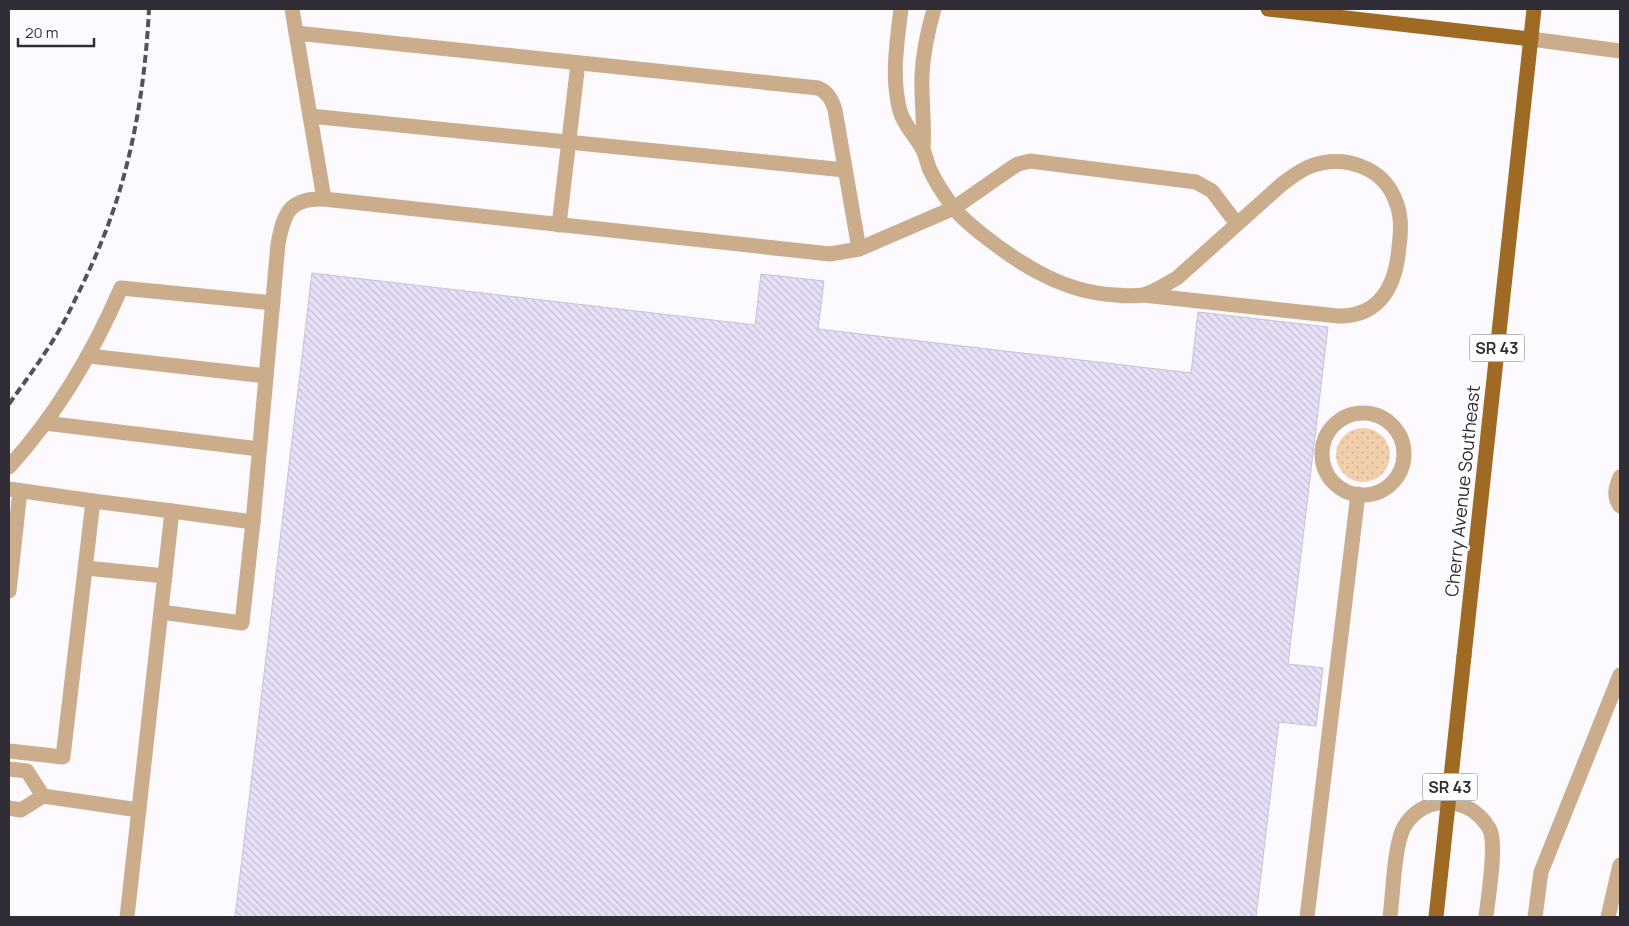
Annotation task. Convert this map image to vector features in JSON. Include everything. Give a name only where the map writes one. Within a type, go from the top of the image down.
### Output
[{"type":"main road","points":[[1278,9],[1531,40]]},
{"type":"main road","name":"Cherry Avenue Southeast","points":[[1436,917],[1534,9]]},
{"type":"street","points":[[292,9],[324,199]]},
{"type":"street","points":[[901,9],[895,65],[900,112],[904,122],[923,150],[930,169],[954,208],[995,245],[1040,274],[1082,290],[1105,294],[1143,295],[1346,316],[1362,312],[1375,305],[1387,292],[1394,277],[1400,240],[1400,227],[1397,204],[1393,193],[1379,176],[1358,165],[1335,160],[1301,170],[1282,184],[1177,278],[1161,288],[1143,295]]},
{"type":"street","points":[[923,150],[922,76],[926,42],[934,9]]},
{"type":"street","points":[[296,33],[814,87],[822,90],[829,96],[835,110],[859,249]]},
{"type":"street","points":[[1531,40],[1620,51]]},
{"type":"street","points":[[559,225],[578,62]]},
{"type":"street","points":[[310,116],[845,170]]},
{"type":"street","points":[[160,612],[242,623],[278,244],[284,218],[290,209],[299,202],[324,199],[822,254],[859,249],[954,208],[1018,164],[1038,162],[1196,182],[1212,191],[1237,224]]},
{"type":"street","points":[[9,467],[45,424],[89,356],[121,288],[273,303]]},
{"type":"street","points":[[89,356],[266,376]]},
{"type":"street","points":[[1368,414],[1386,421],[1395,430],[1402,441],[1404,454],[1396,478],[1386,488],[1373,494],[1358,494],[1346,492],[1335,484],[1324,466],[1322,453],[1325,439],[1337,423],[1342,419],[1355,415],[1368,414]]},
{"type":"street","points":[[45,424],[259,450]]},
{"type":"street","points":[[1620,477],[1616,493],[1620,506]]},
{"type":"street","points":[[9,590],[14,490],[253,522]]},
{"type":"street","points":[[1307,917],[1358,494]]},
{"type":"street","points":[[9,751],[63,757],[93,501]]},
{"type":"street","points":[[127,917],[172,511]]},
{"type":"street","points":[[86,568],[165,576]]},
{"type":"street","points":[[1535,917],[1541,872],[1620,675]]},
{"type":"street","points":[[9,768],[27,771],[43,796]]},
{"type":"street","points":[[9,808],[21,810],[43,796],[139,810]]},
{"type":"street","points":[[1390,917],[1398,843],[1404,827],[1414,814],[1428,805],[1444,801],[1462,804],[1478,814],[1490,829],[1493,842],[1486,917]]},
{"type":"street","points":[[1608,917],[1620,865]]},
{"type":"shaded area","points":[[1358,428],[1368,428],[1378,432],[1386,440],[1390,455],[1386,470],[1378,478],[1368,482],[1358,482],[1348,478],[1340,470],[1336,460],[1336,450],[1340,440],[1348,432]]},
{"type":"building","points":[[312,273],[755,325],[761,274],[824,281],[818,329],[1191,373],[1198,312],[1328,327],[1288,664],[1323,668],[1316,726],[1279,722],[1256,917],[235,917]]},
{"type":"railway","points":[[9,404],[46,351],[66,318],[93,262],[112,215],[129,157],[135,128],[144,68],[149,9]]}]
